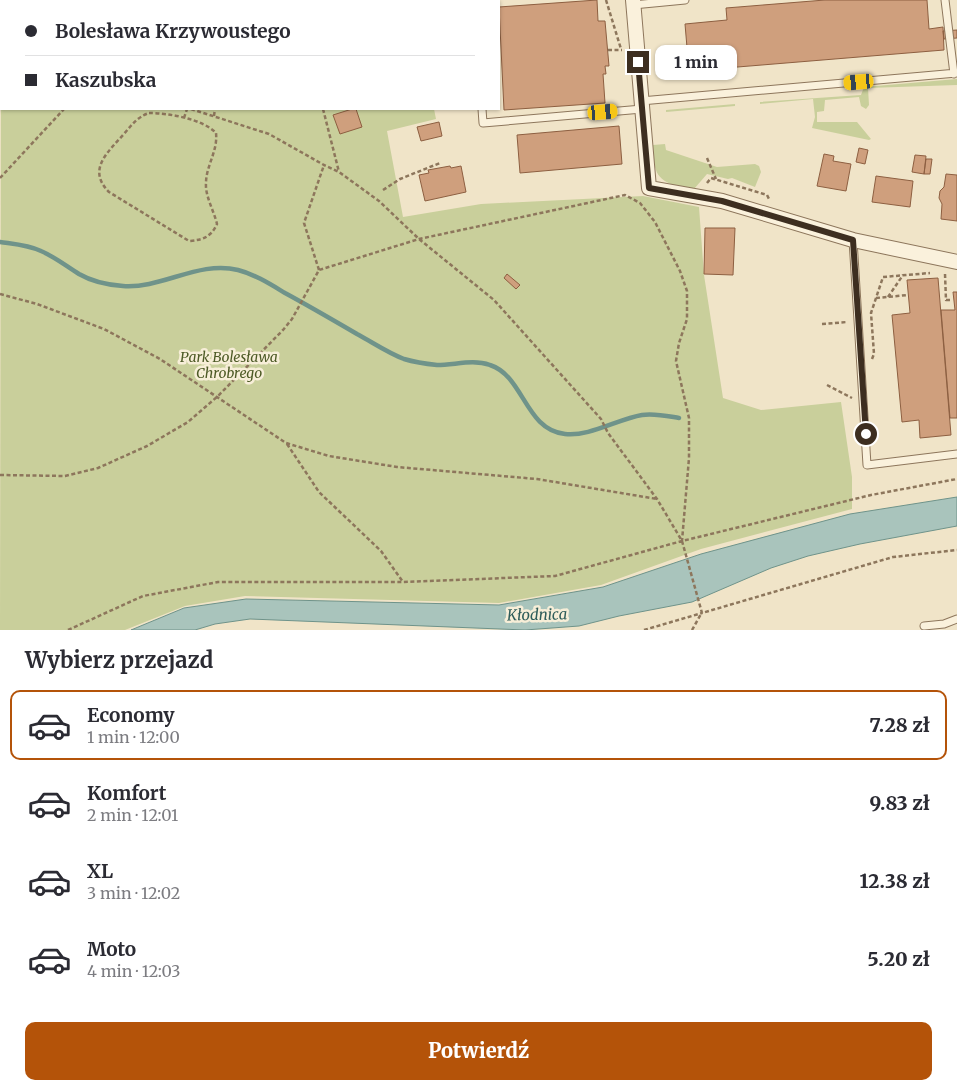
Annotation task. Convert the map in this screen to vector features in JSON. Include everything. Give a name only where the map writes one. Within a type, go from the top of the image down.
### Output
[{"type":"street","points":[[633,3],[649,188],[722,201],[954,268]]},
{"type":"lane","points":[[633,3],[685,0]]},
{"type":"lane","points":[[482,110],[483,123],[641,105],[955,74],[945,0]]},
{"type":"lane","points":[[853,240],[868,465],[957,454]]},
{"type":"lane","points":[[924,626],[944,624],[957,619]]},
{"type":"path","points":[[606,0],[622,50]]},
{"type":"path","points":[[0,178],[63,110]]},
{"type":"path","points":[[184,118],[187,110]]},
{"type":"path","points":[[194,110],[269,134],[339,172],[379,201],[419,239],[494,300],[601,419],[608,433],[657,499],[687,553],[702,613],[692,630]]},
{"type":"path","points":[[214,116],[215,110]]},
{"type":"path","points":[[323,110],[339,172]]},
{"type":"path","points":[[149,113],[160,113],[184,118],[205,124],[216,133],[217,142],[205,181],[206,192],[214,210],[217,224],[212,234],[202,240],[189,241],[109,192],[103,186],[100,178],[102,158],[140,116],[149,113]]},
{"type":"path","points":[[707,158],[716,179]]},
{"type":"path","points":[[383,190],[400,179],[440,163]]},
{"type":"path","points":[[0,475],[65,476],[98,468],[147,446],[188,422],[218,396],[283,330],[297,310],[318,270],[304,223],[324,165]]},
{"type":"path","points":[[706,184],[712,178],[716,179],[766,195],[770,202]]},
{"type":"path","points":[[318,270],[419,239],[625,195],[640,203],[655,222],[680,271],[687,291],[687,319],[679,343],[676,361],[689,418],[689,458],[682,541]]},
{"type":"path","points":[[951,300],[946,300],[944,272],[954,268]]},
{"type":"path","points":[[872,361],[874,354],[871,314],[883,277],[936,272]]},
{"type":"path","points":[[888,297],[903,275]]},
{"type":"path","points":[[0,294],[37,304],[104,329],[160,358],[286,443],[329,456],[397,467],[537,480],[657,499]]},
{"type":"path","points":[[876,298],[908,295]]},
{"type":"path","points":[[822,324],[848,322]]},
{"type":"path","points":[[827,385],[864,404]]},
{"type":"path","points":[[286,443],[319,492],[381,551],[403,582]]},
{"type":"path","points":[[68,630],[142,596],[218,582],[403,582],[555,576],[682,541],[897,490],[957,479]]},
{"type":"path","points":[[644,630],[893,557],[957,550]]},
{"type":"green space","points":[[957,79],[957,85],[868,88],[869,105],[866,109],[861,106],[859,97],[825,100],[824,111],[817,112],[817,122],[857,122],[871,139],[869,140],[812,128],[815,117],[813,99],[760,104],[760,102],[861,95],[864,87]]},
{"type":"green space","points":[[735,104],[735,106],[666,112],[666,110]]},
{"type":"green space","name":"Park Bolesława Chrobrego","points":[[1,110],[434,110],[436,119],[387,131],[403,217],[481,204],[643,196],[699,207],[704,275],[723,398],[761,410],[841,402],[852,477],[852,509],[701,549],[601,585],[499,603],[245,596],[185,606],[125,630],[0,630]]},
{"type":"green space","points":[[665,144],[666,150],[717,167],[755,164],[759,166],[761,172],[755,187],[732,178],[728,179],[707,174],[694,189],[678,186],[662,179],[655,167],[653,145]]},
{"type":"water","name":"Kłodnica","points":[[957,497],[957,526],[860,544],[808,556],[771,568],[692,602],[579,626],[525,630],[250,619],[215,624],[195,630],[131,630],[184,608],[246,599],[499,605],[603,587],[701,554],[850,514]]},
{"type":"building","points":[[597,0],[598,21],[605,21],[609,66],[605,66],[606,74],[603,74],[605,103],[504,110],[500,7]]},
{"type":"building","points":[[825,0],[927,0],[929,29],[943,27],[944,50],[689,71],[685,24],[727,20],[726,8]]},
{"type":"building","points":[[957,30],[957,38],[944,39],[943,31]]},
{"type":"building","points":[[349,110],[356,110],[362,127],[340,134],[333,115]]},
{"type":"building","points":[[439,122],[442,136],[421,141],[417,127]]},
{"type":"building","points":[[619,126],[622,164],[520,173],[517,135]]},
{"type":"building","points":[[859,148],[868,150],[865,164],[856,162]]},
{"type":"building","points":[[824,154],[834,156],[833,161],[851,164],[846,191],[817,186]]},
{"type":"building","points":[[915,155],[926,156],[924,174],[912,172]]},
{"type":"building","points":[[926,159],[932,159],[930,174],[924,174]]},
{"type":"building","points":[[450,166],[451,168],[461,166],[466,192],[425,201],[419,175],[429,173],[428,170]]},
{"type":"building","points":[[946,174],[957,175],[957,221],[941,219],[942,204],[939,198],[940,191],[944,187]]},
{"type":"building","points":[[876,176],[913,181],[910,207],[872,202]]},
{"type":"building","points":[[705,228],[735,228],[733,275],[704,274]]},
{"type":"building","points":[[507,274],[520,285],[516,289],[504,278]]},
{"type":"building","points":[[938,278],[951,435],[920,438],[919,420],[902,422],[892,315],[910,313],[907,280]]},
{"type":"building","points":[[953,292],[957,292],[957,418],[950,418],[941,310],[955,310]]},
{"type":"waterway","points":[[0,242],[36,249],[79,274],[100,282],[123,286],[138,286],[209,269],[223,268],[244,272],[268,283],[404,359],[437,365],[471,362],[490,365],[501,371],[510,380],[541,423],[552,430],[565,434],[584,433],[647,414],[679,418]]},
{"type":"route","points":[[638,62],[649,188],[722,201],[853,240],[866,434]]}]
